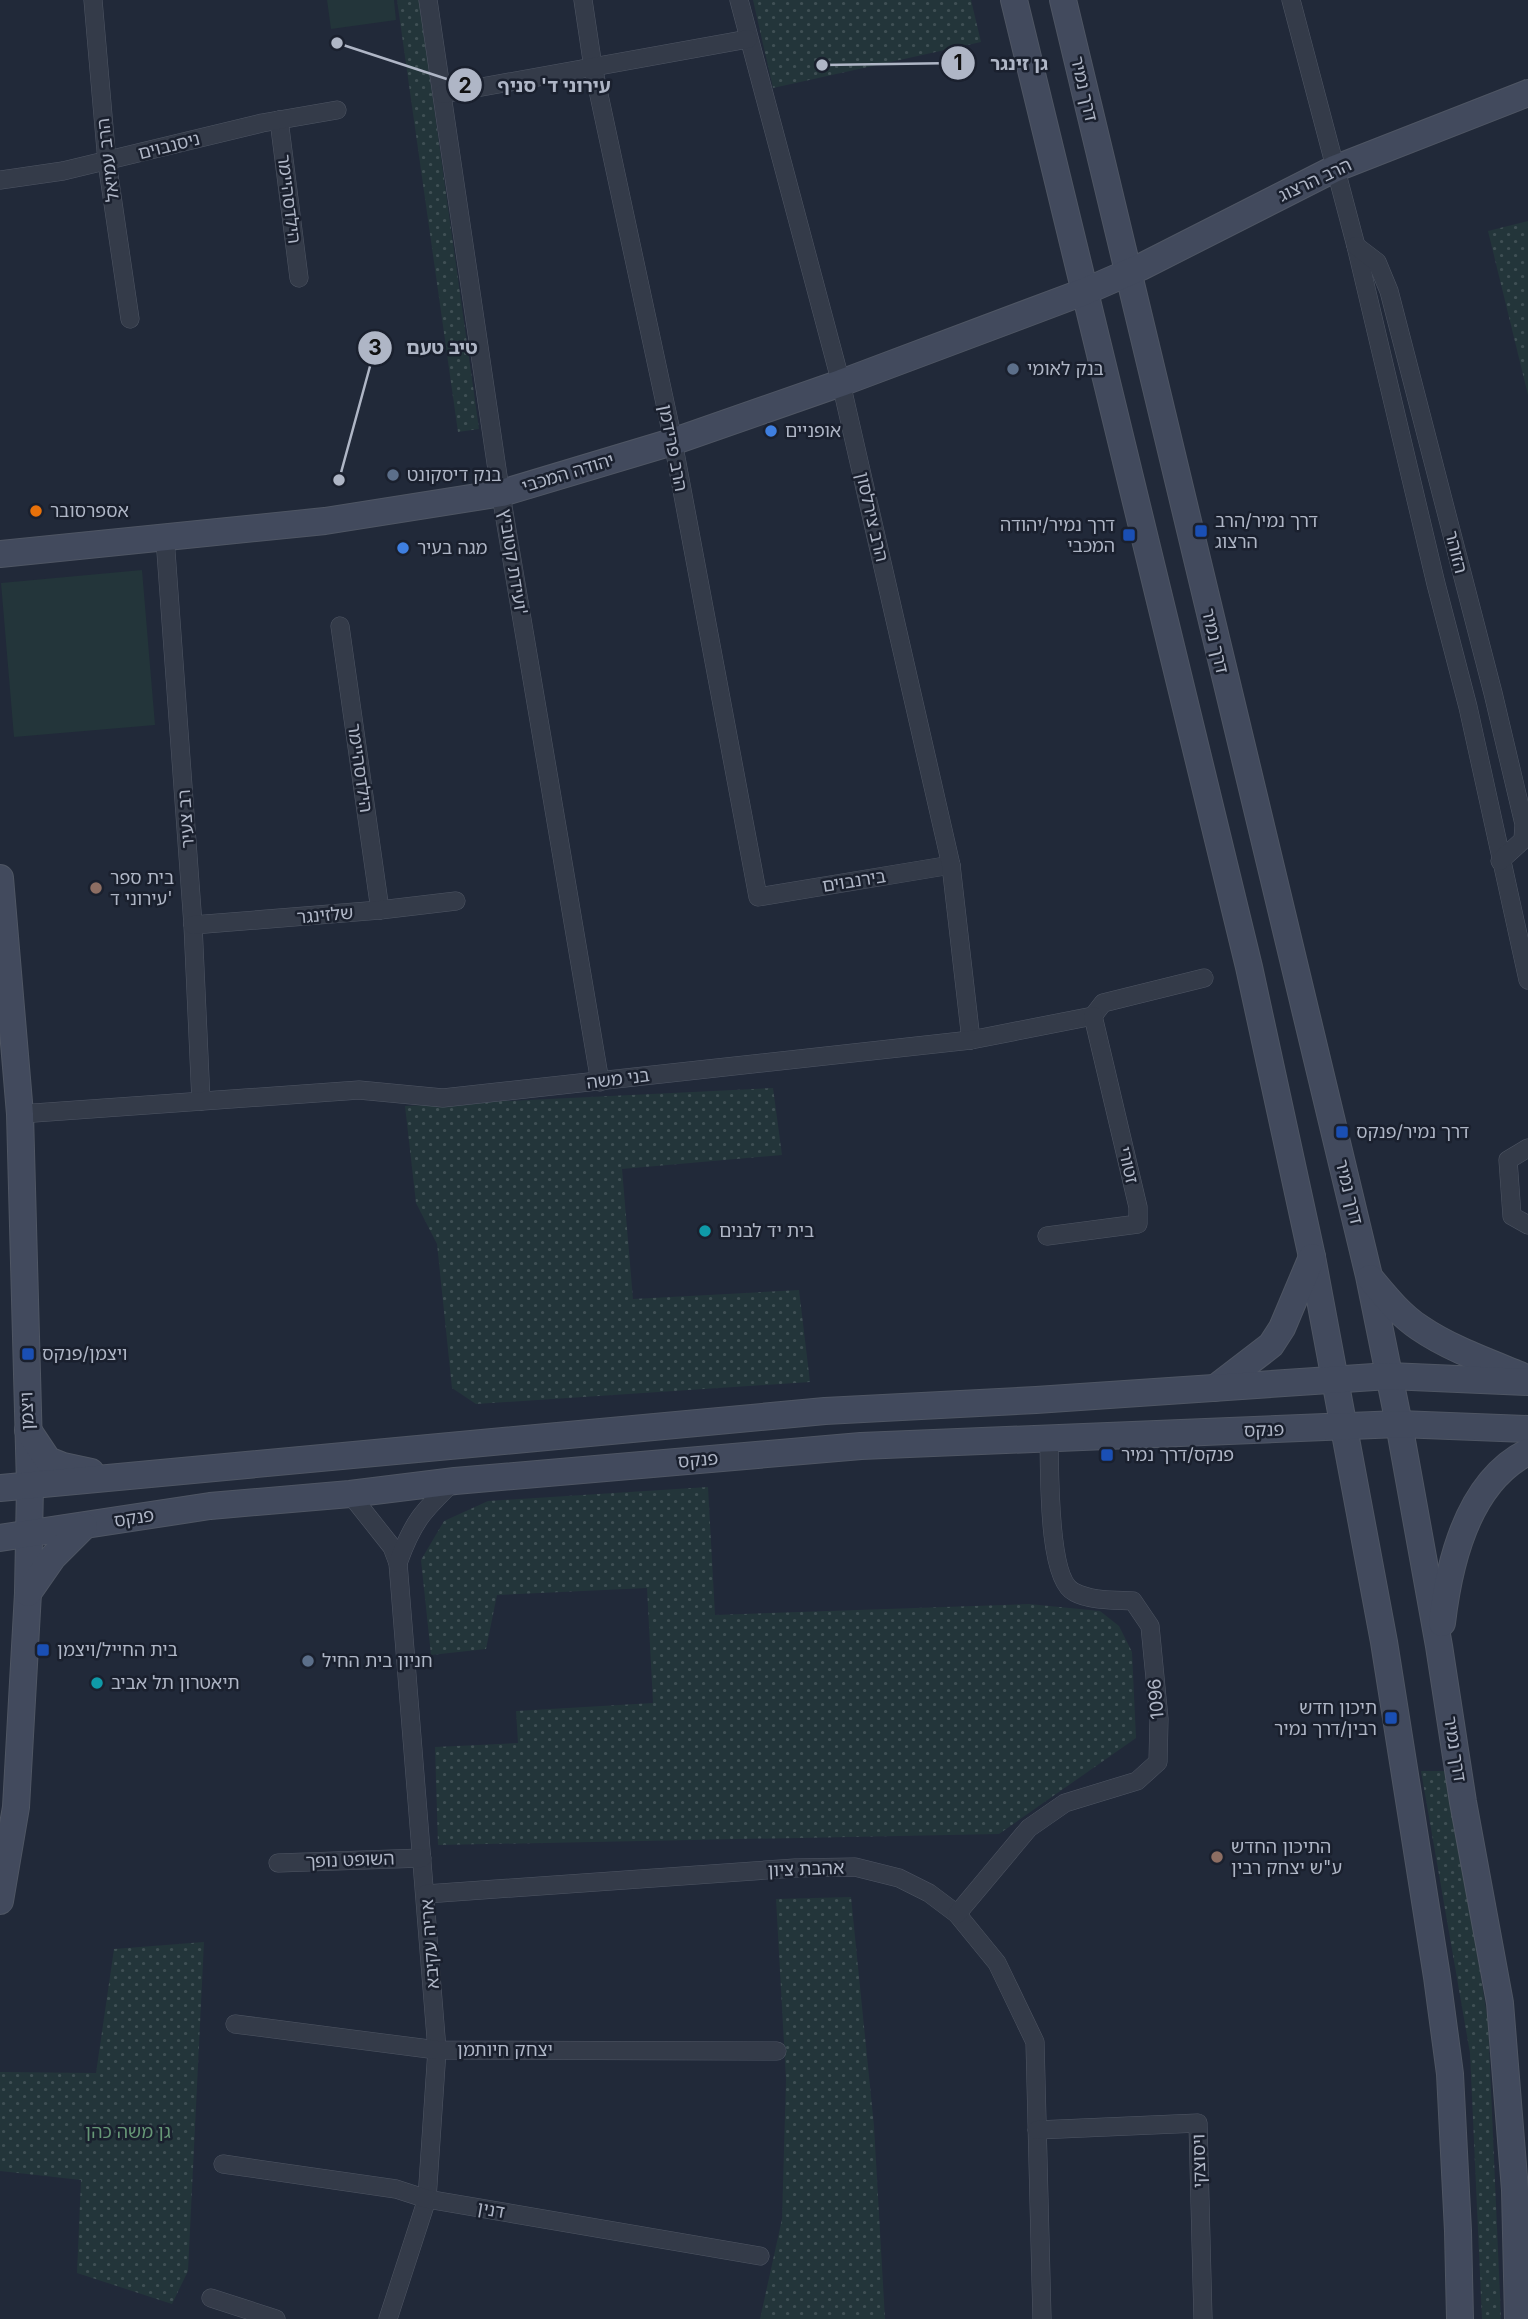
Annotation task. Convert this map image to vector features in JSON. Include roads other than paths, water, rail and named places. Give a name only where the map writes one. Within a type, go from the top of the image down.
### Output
[{"type":"main road","name":"דרך נמיר","points":[[1014,0],[1108,281],[1369,1276],[1399,1424],[1500,2003],[1515,2190],[1518,2319]]},
{"type":"main road","name":"דרך נמיר","points":[[1063,0],[1108,281],[1249,967],[1312,1257],[1384,1642],[1450,2074],[1460,2319]]},
{"type":"main road","name":"הרב הרצוג","points":[[1108,281],[1334,169],[1528,93]]},
{"type":"main road","name":"יהודה המכבי","points":[[0,554],[326,521],[502,493],[672,442],[841,383],[1108,281]]},
{"type":"main road","name":"ויצמן","points":[[0,878],[20,1114],[30,1485],[28,1593],[16,1807],[0,1901]]},
{"type":"main road","points":[[1214,1388],[1271,1345],[1282,1328],[1312,1257]]},
{"type":"main road","points":[[1369,1276],[1391,1304],[1420,1328],[1528,1380]]},
{"type":"main road","points":[[0,1488],[825,1411],[1389,1376],[1528,1380]]},
{"type":"main road","name":"פנקס","points":[[0,1538],[210,1506],[350,1494],[455,1481],[861,1446],[1399,1424],[1528,1429]]},
{"type":"main road","points":[[27,1429],[48,1460],[63,1466],[121,1476]]},
{"type":"main road","points":[[1439,1646],[1453,1558],[1471,1514],[1489,1485],[1517,1458],[1528,1452]]},
{"type":"main road","points":[[28,1593],[53,1557],[84,1526]]},
{"type":"street","name":"הרב עמיאל","points":[[93,0],[107,162],[131,319]]},
{"type":"street","name":"ועידת קטוביץ'","points":[[428,0],[502,493],[600,1082]]},
{"type":"street","name":"הרב פרידמן","points":[[583,0],[593,67],[672,442],[758,897]]},
{"type":"street","name":"הרב צירלסון","points":[[739,0],[841,383],[951,865],[971,1040]]},
{"type":"street","name":"הזוהר","points":[[1291,0],[1356,246],[1468,707],[1528,980]]},
{"type":"street","points":[[443,94],[748,39]]},
{"type":"street","name":"ניסנבוים","points":[[0,180],[107,162],[279,120],[337,110]]},
{"type":"street","name":"הילדסהיימר","points":[[279,120],[299,278]]},
{"type":"street","name":"הזוהר","points":[[1356,246],[1377,262],[1389,291],[1521,811],[1523,840],[1500,861]]},
{"type":"street","name":"רב צעיר","points":[[165,538],[193,925],[201,1101]]},
{"type":"street","name":"הילדסהיימר","points":[[340,626],[380,910]]},
{"type":"street","name":"בירנבוים","points":[[758,897],[951,865]]},
{"type":"street","name":"שלזינגר","points":[[193,925],[456,901]]},
{"type":"street","name":"בני משה","points":[[20,1114],[359,1090],[443,1098],[971,1040],[1093,1016],[1103,1003],[1204,978]]},
{"type":"street","name":"זטורי","points":[[1047,1236],[1138,1224],[1138,1207],[1093,1016]]},
{"type":"street","points":[[1528,1148],[1508,1160],[1513,1216],[1528,1225]]},
{"type":"street","name":"1096","points":[[957,1914],[1029,1828],[1065,1803],[1138,1781],[1158,1762],[1158,1719],[1150,1626],[1133,1601],[1099,1599],[1071,1591],[1059,1574],[1054,1544],[1049,1440]]},
{"type":"street","name":"אריה עקיבא","points":[[398,1563],[414,1523],[455,1481]]},
{"type":"street","name":"אריה עקיבא","points":[[350,1494],[392,1547],[398,1563],[437,2050],[427,2199],[388,2319]]},
{"type":"street","name":"השופט נופך","points":[[278,1863],[422,1858]]},
{"type":"street","name":"אהבת ציון","points":[[426,1894],[795,1868],[855,1867],[899,1878],[929,1893],[957,1914],[997,1963],[1035,2042],[1042,2319]]},
{"type":"street","name":"יצחק חיותמן","points":[[235,2024],[437,2050],[777,2052]]},
{"type":"street","name":"ויסוצקי","points":[[1037,2130],[1198,2123],[1203,2319]]},
{"type":"street","name":"דנין","points":[[223,2164],[396,2189],[427,2199],[760,2256]]},
{"type":"street","points":[[211,2298],[276,2319]]},
{"type":"place","name":"עירוני ד' סניף","points":[[337,43]]},
{"type":"place","name":"גן זינגר","points":[[822,65]]},
{"type":"place","name":"בנק לאומי","points":[[1013,369]]},
{"type":"place","name":"אופניים","points":[[771,431]]},
{"type":"place","name":"בנק דיסקונט","points":[[393,475]]},
{"type":"place","name":"טיב טעם","points":[[339,480]]},
{"type":"place","name":"אספרסובר","points":[[36,511]]},
{"type":"place","name":"דרך נמיר/הרב הרצוג","points":[[1201,531]]},
{"type":"place","name":"דרך נמיר/יהודה המכבי","points":[[1129,535]]},
{"type":"place","name":"מגה בעיר","points":[[403,548]]},
{"type":"place","name":"בית ספר עירוני ד'","points":[[96,888]]},
{"type":"place","name":"דרך נמיר/פנקס","points":[[1342,1132]]},
{"type":"place","name":"בית יד לבנים","points":[[705,1231]]},
{"type":"place","name":"ויצמן/פנקס","points":[[28,1354]]},
{"type":"place","name":"פנקס/דרך נמיר","points":[[1107,1455]]},
{"type":"place","name":"בית החייל/ויצמן","points":[[43,1650]]},
{"type":"place","name":"חניון בית החיל","points":[[308,1661]]},
{"type":"place","name":"תיאטרון תל אביב","points":[[97,1683]]},
{"type":"place","name":"תיכון חדש רבין/דרך נמיר","points":[[1391,1718]]},
{"type":"place","name":"התיכון החדש ע\"ש יצחק רבין","points":[[1217,1857]]},
{"type":"park label","name":"גן משה כהן","points":[[128,2132]]}]
